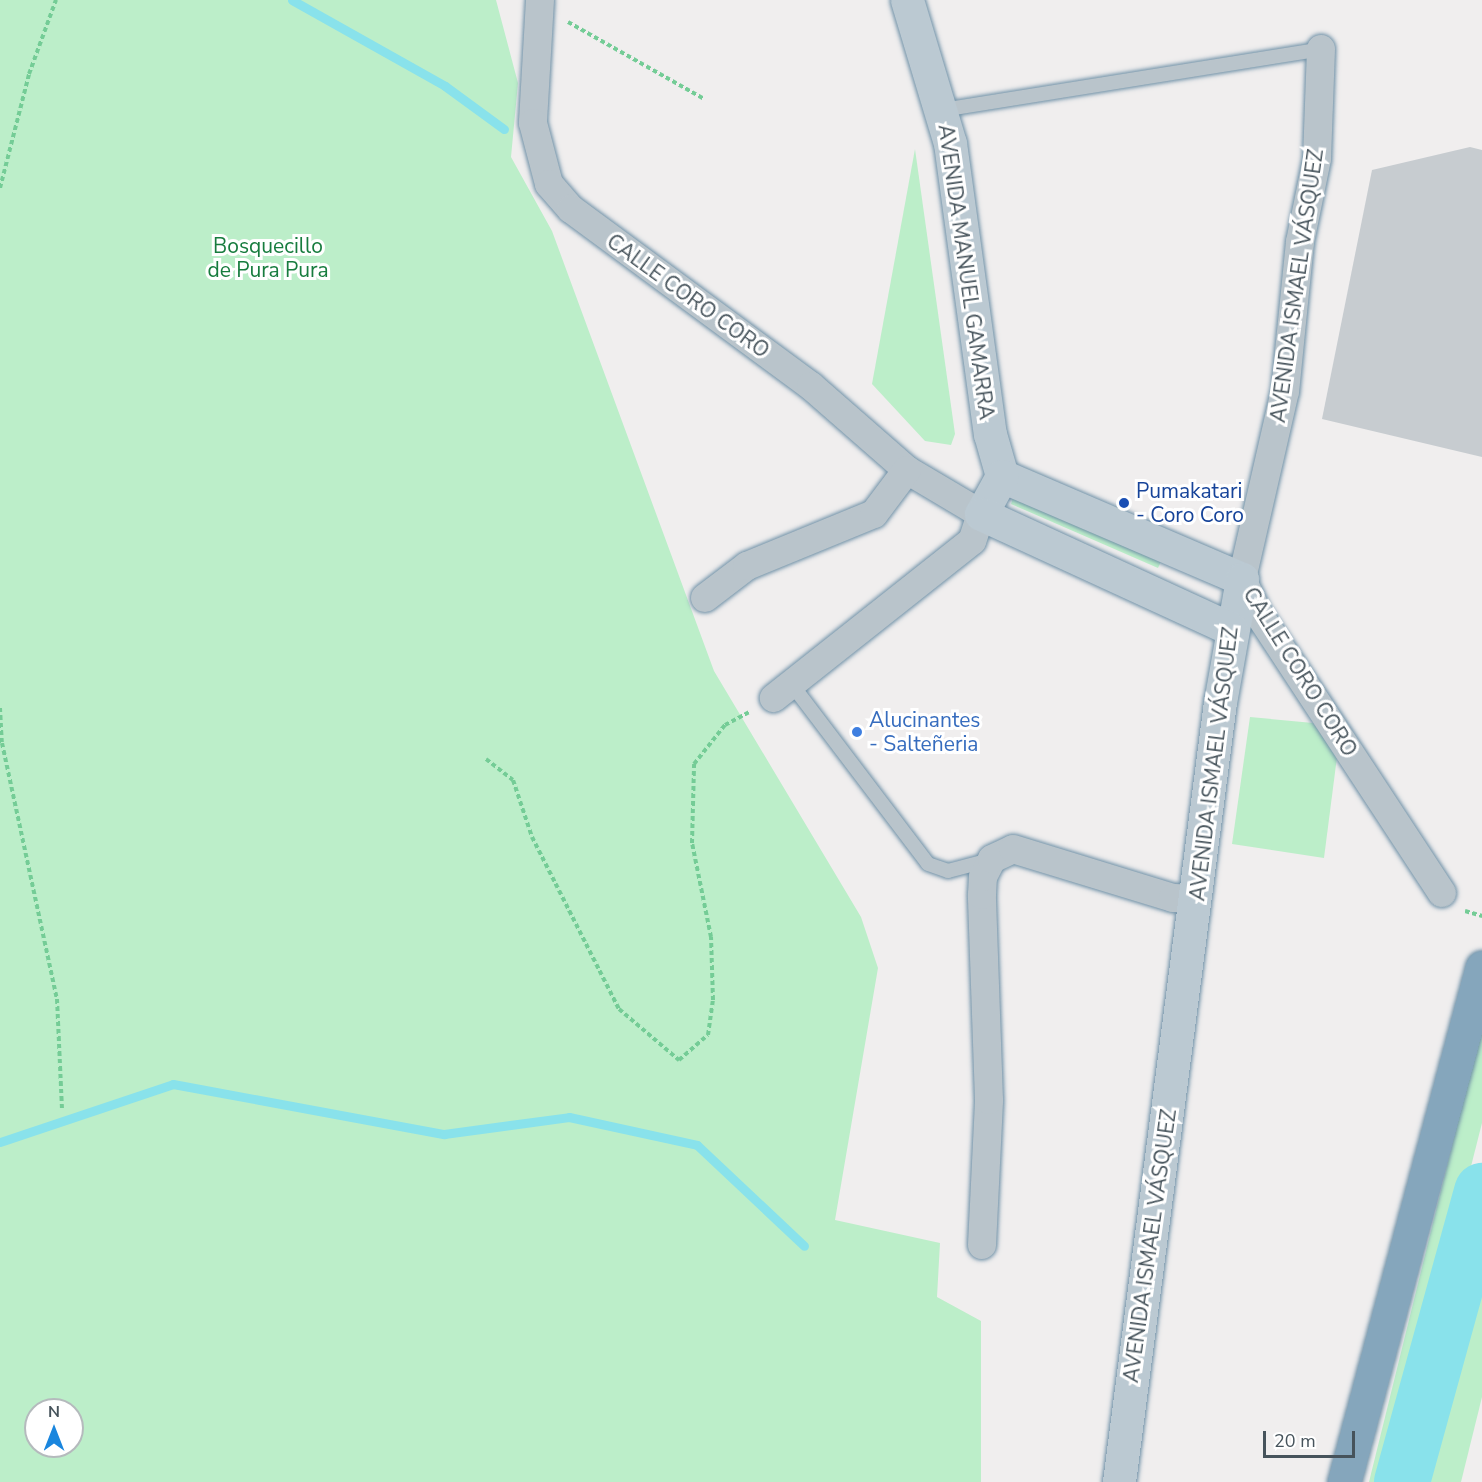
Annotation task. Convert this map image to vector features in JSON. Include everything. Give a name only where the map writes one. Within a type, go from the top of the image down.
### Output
[{"type":"highway","points":[[1344,1482],[1482,967]]},
{"type":"main road","name":"AVENIDA MANUEL GAMARRA","points":[[907,0],[942,110],[990,434],[1002,476]]},
{"type":"main road","name":"CALLE CORO CORO","points":[[1002,476],[1242,579]]},
{"type":"main road","points":[[981,514],[1002,476]]},
{"type":"main road","name":"CALLE CORO CORO","points":[[981,514],[1231,629]]},
{"type":"main road","name":"AVENIDA ISMAEL VÁSQUEZ","points":[[1119,1482],[1231,629],[1242,579]]},
{"type":"street","name":"CALLE CORO CORO","points":[[539,6],[533,123],[549,184],[571,209],[811,386],[907,470],[981,514]]},
{"type":"street","name":"AVENIDA ISMAEL VÁSQUEZ","points":[[1242,579],[1285,391],[1300,242],[1317,159],[1321,49]]},
{"type":"street","points":[[705,598],[747,566],[874,514],[907,470]]},
{"type":"street","points":[[783,692],[972,541],[981,514]]},
{"type":"street","name":"CALLE CORO CORO","points":[[1242,579],[1258,613],[1442,893]]},
{"type":"street","points":[[982,1245],[989,1101],[982,877],[992,859],[1012,849],[1173,898],[1196,899]]},
{"type":"lane","points":[[942,110],[1321,49]]},
{"type":"lane","points":[[783,692],[927,864],[948,871],[992,859]]},
{"type":"path","points":[[0,188],[29,74],[56,0]]},
{"type":"path","points":[[539,6],[577,24],[704,99]]},
{"type":"path","points":[[486,759],[513,780],[532,837],[620,1009],[679,1060],[708,1035],[713,1000],[711,936],[692,843],[694,764],[725,725],[783,692]]},
{"type":"path","points":[[0,708],[2,743],[57,999],[62,1109]]},
{"type":"green space","name":"Bosquecillo de Pura Pura","points":[[0,0],[496,0],[518,83],[511,157],[552,231],[714,671],[861,917],[878,968],[835,1220],[940,1243],[937,1297],[981,1321],[981,1482],[0,1482]]},
{"type":"green space","points":[[915,149],[955,434],[951,445],[925,441],[872,384]]},
{"type":"green space","points":[[1015,492],[1163,557],[1158,568],[1011,504]]},
{"type":"green space","points":[[1250,717],[1313,723],[1337,757],[1324,858],[1232,844]]},
{"type":"green space","points":[[1482,1024],[1482,1123],[1391,1482],[1369,1482]]},
{"type":"green space","points":[[1482,1259],[1482,1397],[1461,1482],[1424,1482]]},
{"type":"building","points":[[1470,147],[1482,150],[1482,457],[1322,419],[1372,170]]},
{"type":"waterway","points":[[292,0],[445,86],[504,129]]},
{"type":"waterway","points":[[0,1142],[173,1084],[444,1134],[569,1117],[697,1145],[804,1246]]},
{"type":"waterway","points":[[1402,1482],[1482,1191]]},
{"type":"place","name":"Pumakatari - Coro Coro","points":[[1124,503]]},
{"type":"place","name":"Alucinantes - Salteñeria","points":[[857,732]]}]
